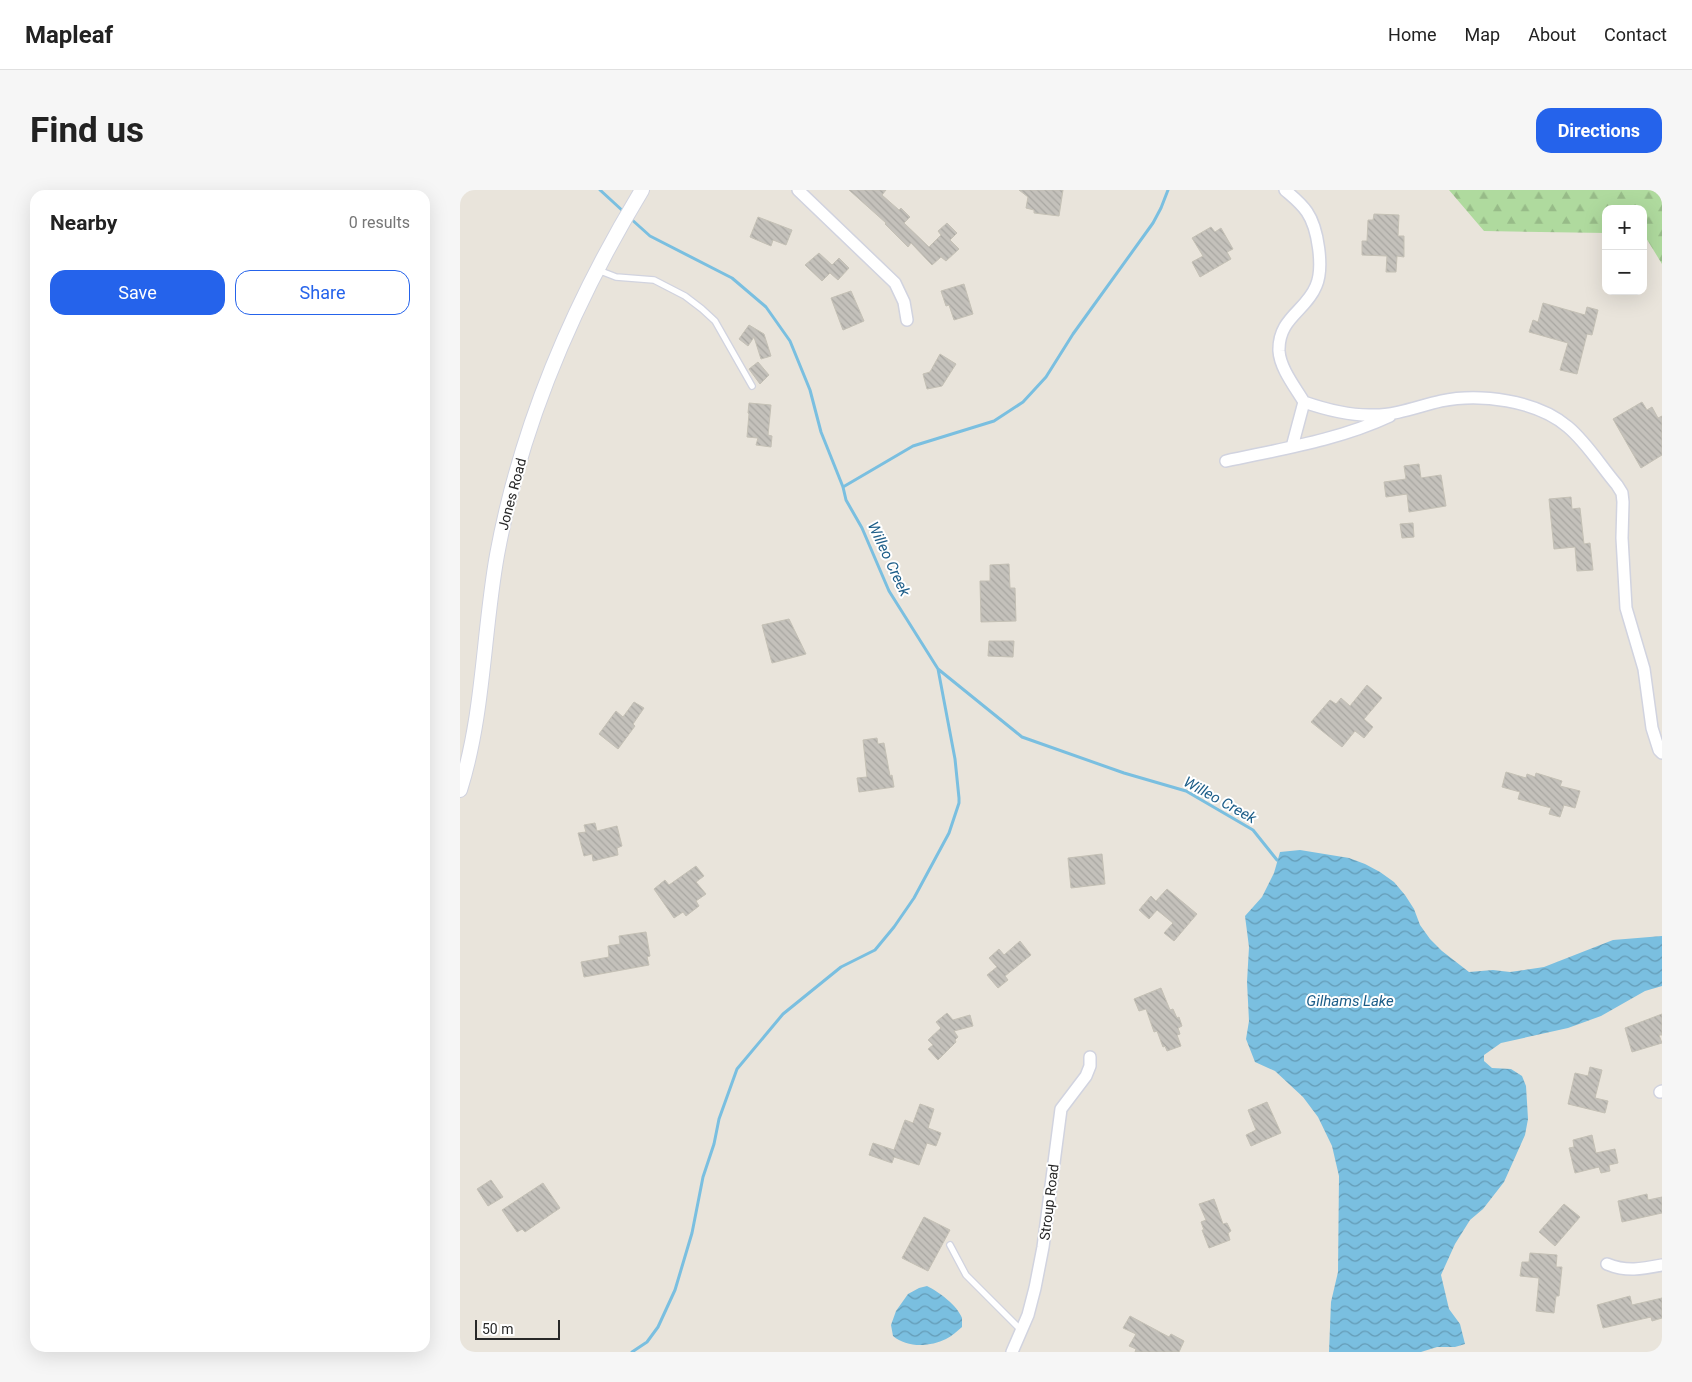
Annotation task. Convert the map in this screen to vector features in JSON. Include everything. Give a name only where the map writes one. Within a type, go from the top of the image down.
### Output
[{"type":"street","name":"Jones Road","points":[[460,790],[475,726],[497,556],[506,510],[519,465],[543,390],[566,333],[596,269],[642,190]]},
{"type":"street","points":[[798,190],[895,283],[904,302],[907,320]]},
{"type":"street","points":[[1286,190],[1300,203],[1311,220],[1320,260],[1317,286],[1289,318],[1281,336],[1281,361],[1304,402],[1321,408],[1350,414],[1375,415],[1401,412]]},
{"type":"street","points":[[1226,461],[1292,447],[1371,425],[1401,412],[1442,401],[1467,397],[1492,398],[1531,407],[1566,425],[1579,437],[1622,493],[1622,538],[1626,608],[1644,669],[1653,734],[1662,753]]},
{"type":"street","points":[[1292,447],[1304,402]]},
{"type":"street","name":"Stroup Road","points":[[1012,1352],[1035,1288],[1043,1248],[1061,1109],[1086,1076],[1090,1066],[1090,1057]]},
{"type":"street","points":[[1607,1264],[1620,1269],[1638,1270],[1662,1265]]},
{"type":"lane","points":[[596,269],[616,277],[654,280],[685,296],[715,320],[752,386]]},
{"type":"lane","points":[[950,1245],[966,1275],[1021,1330]]},
{"type":"green space","points":[[1449,190],[1662,190],[1662,264],[1647,240],[1647,205],[1602,205],[1602,233],[1484,231]]},
{"type":"water","name":"Gilhams Lake","points":[[1300,850],[1349,858],[1380,872],[1394,882],[1414,909],[1420,925],[1430,939],[1469,972],[1493,970],[1510,972],[1544,967],[1613,940],[1662,936],[1662,986],[1645,991],[1601,1016],[1568,1028],[1501,1043],[1484,1055],[1484,1061],[1492,1068],[1511,1069],[1522,1076],[1526,1086],[1528,1119],[1525,1135],[1504,1182],[1483,1209],[1470,1220],[1455,1244],[1441,1275],[1449,1309],[1460,1324],[1465,1344],[1455,1347],[1437,1347],[1421,1352],[1329,1352],[1331,1302],[1338,1272],[1339,1176],[1332,1146],[1318,1117],[1303,1097],[1275,1071],[1255,1062],[1246,1039],[1249,1021],[1247,982],[1249,947],[1245,916],[1262,897],[1274,873],[1280,852]]},
{"type":"water","points":[[927,1286],[942,1295],[956,1308],[962,1318],[962,1327],[948,1338],[933,1344],[905,1343],[893,1336],[891,1325],[896,1311],[908,1294]]},
{"type":"building","points":[[849,190],[886,190],[882,195],[899,210],[901,208],[910,217],[904,223],[929,247],[941,235],[938,231],[947,223],[957,233],[950,240],[959,249],[946,261],[941,257],[932,265],[911,243],[908,247],[886,223]]},
{"type":"building","points":[[1019,190],[1063,190],[1059,216],[1034,213],[1034,210],[1026,208],[1028,197]]},
{"type":"building","points":[[1374,214],[1399,215],[1398,236],[1404,236],[1404,257],[1397,256],[1396,272],[1386,272],[1387,256],[1362,255],[1362,241],[1367,241],[1368,220],[1373,220]]},
{"type":"building","points":[[758,217],[792,230],[786,245],[773,240],[771,246],[750,237]]},
{"type":"building","points":[[1211,227],[1215,232],[1221,228],[1233,249],[1227,252],[1231,259],[1200,277],[1192,262],[1203,256],[1192,238]]},
{"type":"building","points":[[819,253],[832,265],[839,258],[849,268],[838,280],[830,273],[822,281],[805,265]]},
{"type":"building","points":[[964,284],[973,314],[954,320],[949,305],[946,306],[941,291]]},
{"type":"building","points":[[851,291],[864,321],[843,330],[831,298]]},
{"type":"building","points":[[1543,303],[1585,315],[1587,307],[1598,310],[1592,335],[1587,334],[1577,374],[1560,370],[1568,343],[1529,332],[1533,320],[1538,322]]},
{"type":"building","points":[[749,325],[764,334],[771,356],[761,359],[754,337],[748,346],[739,339]]},
{"type":"building","points":[[940,354],[956,364],[942,386],[927,389],[923,374],[930,372]]},
{"type":"building","points":[[758,362],[769,375],[760,384],[749,369]]},
{"type":"building","points":[[1642,402],[1647,410],[1652,407],[1658,418],[1662,416],[1662,455],[1641,468],[1613,419]]},
{"type":"building","points":[[749,403],[771,405],[768,435],[772,436],[771,447],[756,445],[758,438],[747,437]]},
{"type":"building","points":[[1419,464],[1421,478],[1441,475],[1446,506],[1409,512],[1407,494],[1386,497],[1384,482],[1406,479],[1404,466]]},
{"type":"building","points":[[1571,497],[1572,509],[1580,508],[1584,544],[1590,543],[1593,570],[1577,571],[1575,547],[1554,549],[1549,499]]},
{"type":"building","points":[[1413,523],[1414,537],[1402,538],[1400,524]]},
{"type":"building","points":[[1009,564],[1010,588],[1015,588],[1016,621],[981,622],[980,581],[990,581],[990,565]]},
{"type":"building","points":[[789,619],[806,654],[772,663],[762,625]]},
{"type":"building","points":[[989,641],[1014,641],[1013,657],[988,656]]},
{"type":"building","points":[[1367,685],[1382,698],[1364,719],[1373,727],[1364,738],[1355,731],[1342,747],[1311,722],[1330,700],[1336,704],[1341,698],[1350,706]]},
{"type":"building","points":[[634,702],[644,708],[633,724],[635,726],[618,749],[599,734],[616,711],[623,717]]},
{"type":"building","points":[[877,738],[878,744],[884,743],[894,787],[859,792],[857,778],[867,777],[863,740]]},
{"type":"building","points":[[1506,772],[1526,778],[1527,774],[1535,777],[1536,773],[1562,781],[1560,786],[1580,791],[1575,808],[1564,805],[1560,817],[1549,814],[1551,808],[1518,799],[1520,792],[1502,787]]},
{"type":"building","points":[[595,823],[597,831],[617,826],[622,846],[617,848],[618,855],[593,861],[592,854],[584,856],[578,833],[586,832],[584,825]]},
{"type":"building","points":[[1102,854],[1105,884],[1071,888],[1068,858]]},
{"type":"building","points":[[696,866],[704,876],[696,882],[706,894],[696,901],[699,906],[686,916],[683,912],[674,918],[654,889],[665,880],[669,885]]},
{"type":"building","points":[[1167,889],[1197,914],[1174,941],[1164,933],[1173,923],[1157,910],[1149,919],[1139,910],[1151,896],[1156,901]]},
{"type":"building","points":[[646,932],[650,956],[647,957],[649,965],[584,977],[581,962],[609,957],[608,946],[620,944],[619,936]]},
{"type":"building","points":[[1020,941],[1031,955],[1005,976],[1008,980],[998,988],[987,975],[997,967],[989,958],[999,949],[1004,955]]},
{"type":"building","points":[[1161,988],[1170,1010],[1173,1009],[1177,1018],[1179,1017],[1182,1026],[1178,1028],[1180,1034],[1177,1035],[1181,1046],[1167,1051],[1165,1046],[1163,1047],[1157,1031],[1154,1032],[1146,1009],[1139,1011],[1134,999]]},
{"type":"building","points":[[947,1013],[953,1020],[970,1015],[973,1026],[954,1031],[958,1037],[955,1040],[956,1042],[938,1060],[928,1049],[933,1045],[928,1040],[941,1028],[936,1022]]},
{"type":"building","points":[[1662,1014],[1662,1035],[1659,1035],[1662,1043],[1632,1052],[1625,1028]]},
{"type":"building","points":[[1590,1067],[1602,1070],[1595,1098],[1608,1101],[1605,1113],[1568,1104],[1575,1073],[1588,1076]]},
{"type":"building","points":[[1267,1102],[1281,1133],[1251,1146],[1246,1135],[1256,1130],[1248,1110]]},
{"type":"building","points":[[920,1104],[934,1109],[928,1128],[941,1133],[936,1146],[927,1143],[919,1165],[894,1157],[892,1163],[869,1155],[873,1143],[894,1150],[905,1120],[913,1123]]},
{"type":"building","points":[[1592,1135],[1596,1153],[1615,1149],[1618,1163],[1609,1165],[1610,1171],[1601,1173],[1599,1167],[1575,1173],[1569,1148],[1574,1147],[1573,1140]]},
{"type":"building","points":[[491,1180],[503,1197],[488,1206],[477,1189]]},
{"type":"building","points":[[543,1183],[560,1208],[525,1232],[522,1229],[517,1232],[502,1210]]},
{"type":"building","points":[[1647,1194],[1648,1200],[1662,1197],[1662,1213],[1622,1222],[1618,1201]]},
{"type":"building","points":[[1214,1199],[1223,1224],[1227,1223],[1231,1231],[1228,1233],[1230,1240],[1209,1248],[1201,1222],[1206,1220],[1199,1204]]},
{"type":"building","points":[[1564,1204],[1580,1217],[1555,1246],[1539,1232]]},
{"type":"building","points":[[924,1217],[950,1230],[928,1271],[902,1258]]},
{"type":"building","points":[[1530,1253],[1557,1255],[1556,1267],[1562,1267],[1559,1296],[1556,1296],[1554,1313],[1536,1311],[1539,1278],[1520,1276],[1522,1262],[1529,1262]]},
{"type":"building","points":[[1630,1296],[1632,1305],[1662,1298],[1662,1318],[1652,1321],[1651,1317],[1603,1328],[1597,1305]]},
{"type":"building","points":[[1130,1316],[1169,1337],[1171,1334],[1184,1341],[1179,1352],[1135,1352],[1136,1349],[1129,1346],[1136,1334],[1123,1328]]},
{"type":"waterway","name":"Willeo Creek","points":[[600,190],[624,212]]},
{"type":"waterway","points":[[843,487],[913,446],[994,421],[1023,402],[1046,377],[1073,334],[1153,223],[1168,190]]},
{"type":"waterway","name":"Willeo Creek","points":[[630,218],[650,236],[732,278],[766,307],[790,341],[810,390],[821,432],[843,487],[846,500],[862,528],[889,591],[938,669],[1022,737],[1124,773],[1186,791],[1253,830],[1277,860]]},
{"type":"waterway","points":[[632,1352],[647,1342],[658,1327],[675,1290],[692,1233],[703,1177],[714,1144],[719,1119],[737,1069],[783,1014],[841,967],[875,950],[914,898],[949,833],[959,798],[955,759],[938,669]]}]
